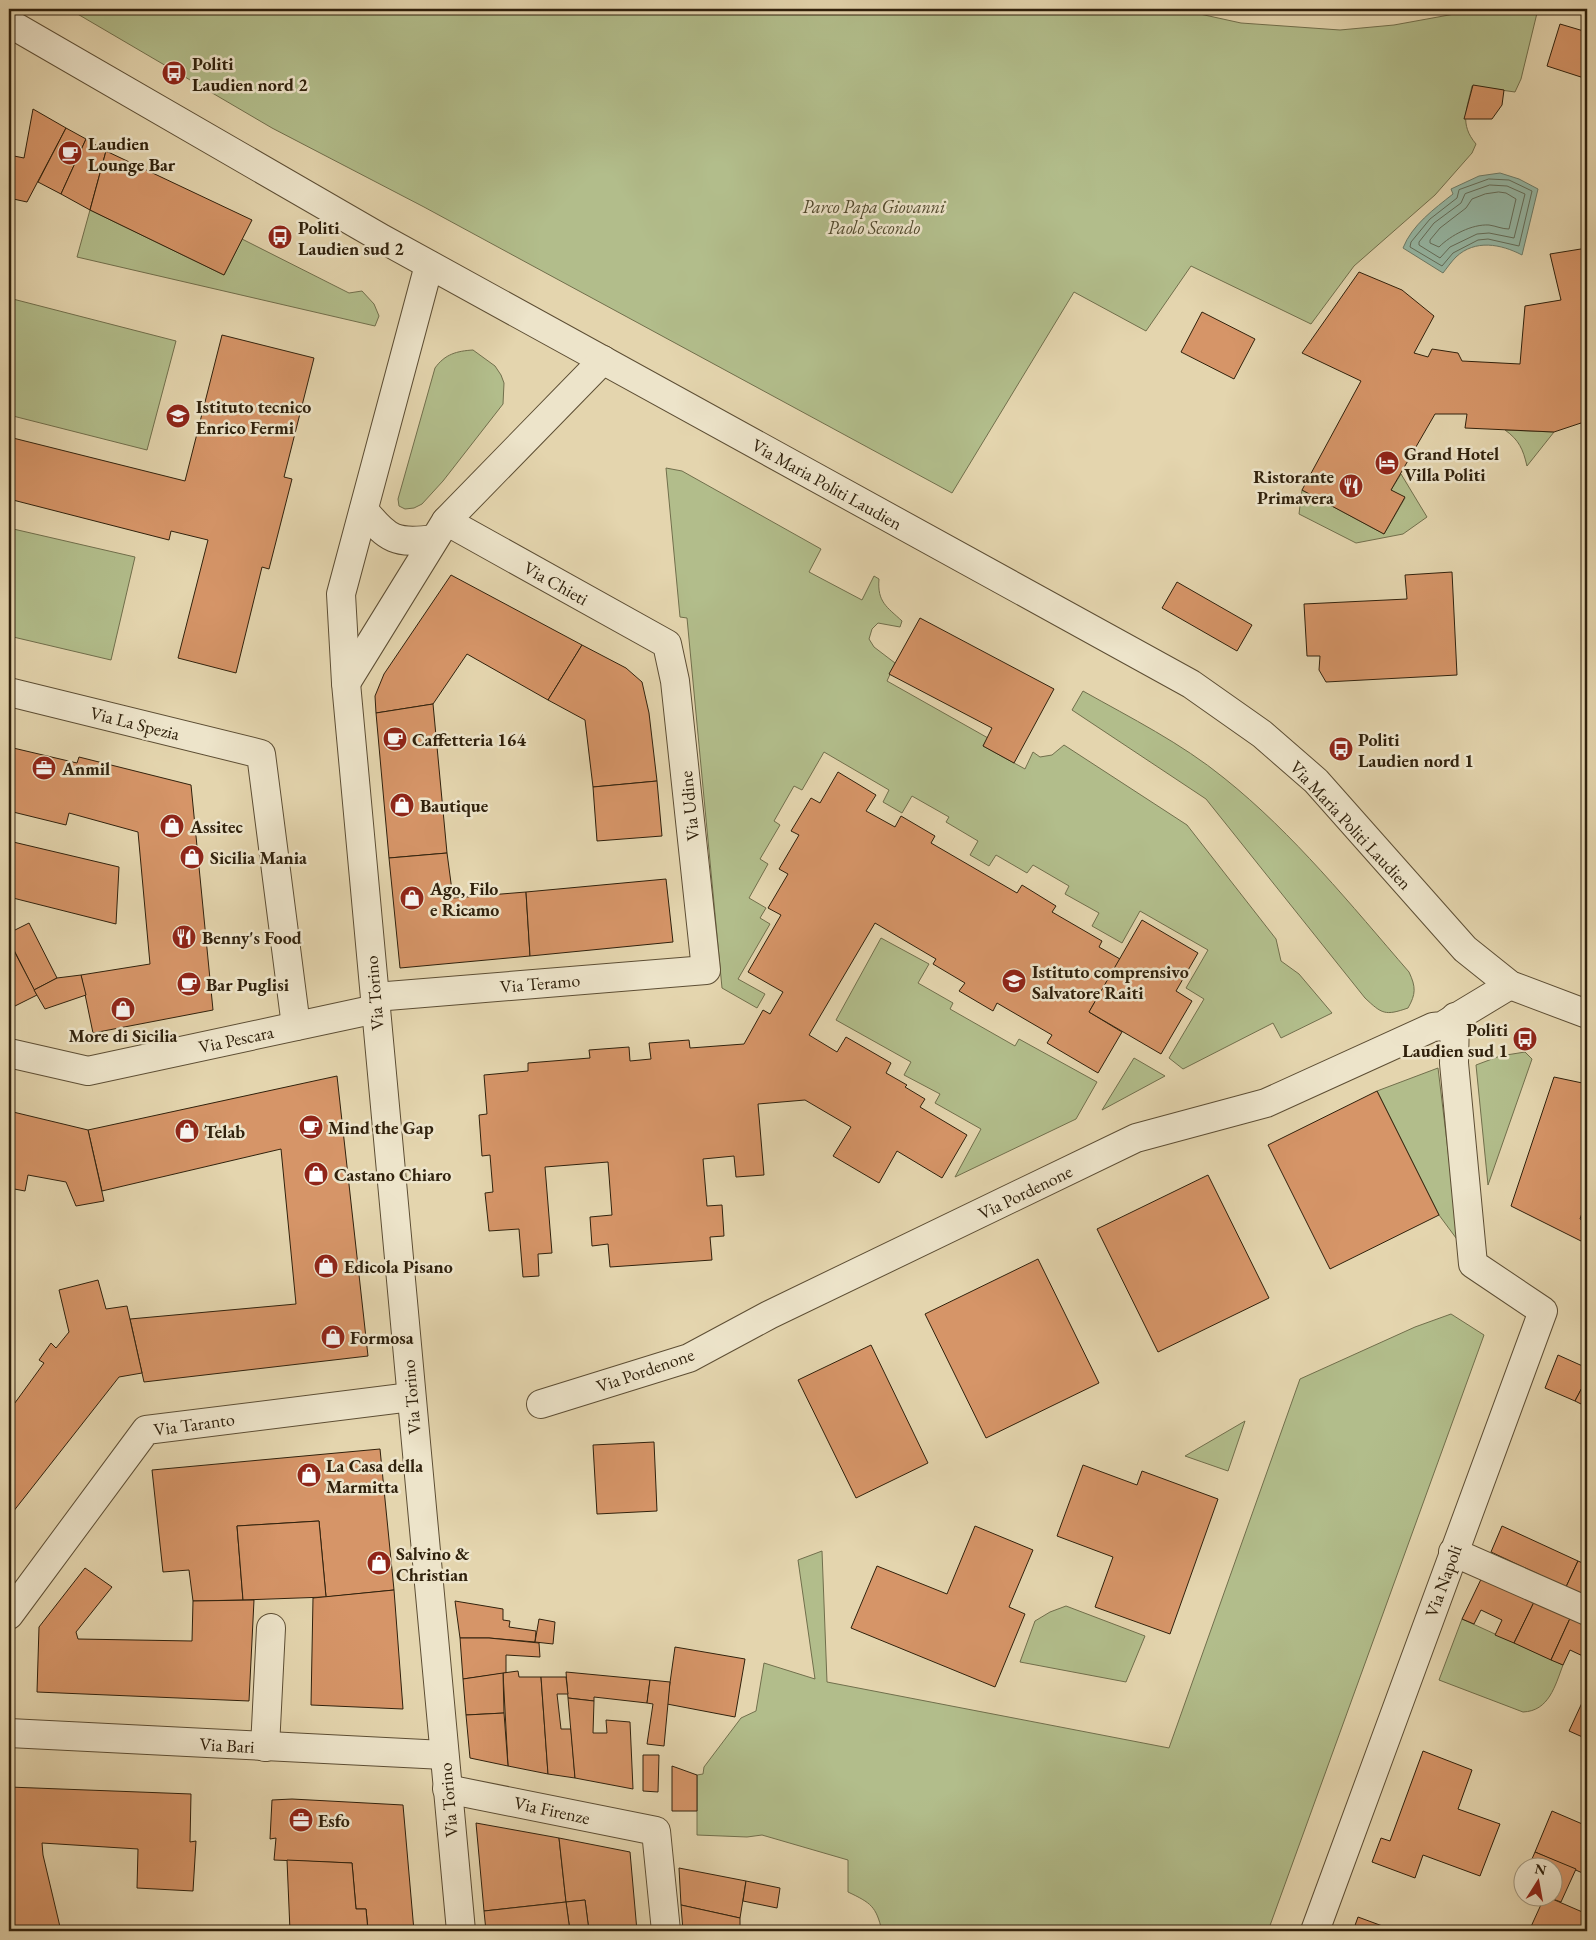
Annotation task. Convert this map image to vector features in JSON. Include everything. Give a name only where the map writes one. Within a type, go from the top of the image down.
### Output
[{"type":"street","name":"Via Maria Politi Laudien","points":[[9,22],[429,265],[1191,684],[1262,734],[1316,781],[1465,949],[1510,985],[1587,1014]]},
{"type":"street","name":"Via Torino","points":[[429,265],[341,594],[346,683],[461,1931]]},
{"type":"street","points":[[346,683],[440,530],[603,360]]},
{"type":"street","points":[[364,510],[377,526],[393,538],[411,542],[440,530]]},
{"type":"street","name":"Via Chieti","points":[[440,530],[667,644]]},
{"type":"street","name":"Via Udine","points":[[667,644],[676,681],[706,970]]},
{"type":"street","name":"Via La Spezia","points":[[9,692],[261,754],[296,1026]]},
{"type":"street","name":"Via Teramo","points":[[375,1003],[706,970]]},
{"type":"street","name":"Via Pordenone","points":[[541,1404],[689,1358],[769,1315],[1136,1138],[1266,1103],[1432,1028],[1442,1026],[1510,985]]},
{"type":"street","name":"Via Pescara","points":[[9,1053],[88,1071],[296,1026],[375,1003]]},
{"type":"street","name":"Via Napoli","points":[[1315,1931],[1543,1311],[1473,1264],[1454,1063],[1455,1018]]},
{"type":"street","name":"Via Taranto","points":[[9,1615],[146,1430],[411,1397]]},
{"type":"street","points":[[1453,1552],[1587,1611]]},
{"type":"street","points":[[265,1747],[271,1628]]},
{"type":"street","name":"Via Bari","points":[[9,1733],[444,1755]]},
{"type":"street","name":"Via Firenze","points":[[447,1789],[656,1831],[666,1931]]},
{"type":"green space","name":"Parco Papa Giovanni Paolo Secondo","points":[[69,9],[1177,9],[1241,23],[1340,30],[1394,25],[1482,9],[1538,9],[1521,79],[1515,92],[1472,86],[1466,123],[1471,137],[1476,144],[1472,153],[1435,195],[1354,266],[1311,324],[1191,266],[1146,331],[1074,292],[952,493],[424,207],[272,128]]},
{"type":"green space","points":[[90,210],[224,275],[242,239],[349,293],[362,291],[374,304],[379,316],[375,326],[77,257]]},
{"type":"green space","points":[[9,298],[176,341],[147,450],[9,415]]},
{"type":"green space","points":[[473,350],[495,366],[501,375],[504,383],[503,404],[443,481],[422,504],[414,508],[405,509],[399,506],[398,499],[435,368],[443,359],[452,354]]},
{"type":"green space","points":[[1505,430],[1554,432],[1527,466],[1520,445]]},
{"type":"green space","points":[[666,468],[682,471],[821,549],[809,572],[862,600],[874,576],[879,579],[881,599],[902,621],[900,627],[878,623],[872,629],[869,639],[874,647],[895,663],[887,681],[988,738],[983,746],[1025,769],[1033,752],[1040,757],[1052,755],[1064,745],[1187,825],[1276,939],[1281,961],[1299,974],[1332,1013],[1281,1038],[1273,1023],[1183,1069],[1169,1058],[1204,999],[1186,988],[1208,950],[1140,911],[1122,943],[1092,926],[1099,913],[1065,894],[1069,886],[1033,865],[1027,873],[996,855],[989,866],[970,855],[978,841],[946,822],[949,817],[912,796],[902,813],[883,802],[889,790],[824,752],[802,790],[794,786],[774,821],[780,825],[760,859],[768,864],[749,898],[766,908],[760,918],[770,924],[738,979],[765,994],[757,1008],[722,988],[687,618],[680,617]]},
{"type":"green space","points":[[1401,474],[1427,517],[1403,534],[1356,543],[1299,514],[1302,490],[1384,534],[1405,498],[1391,490]]},
{"type":"green space","points":[[9,528],[135,557],[111,660],[9,636]]},
{"type":"green space","points":[[1083,691],[1155,731],[1208,765],[1250,800],[1298,846],[1409,972],[1414,990],[1413,999],[1408,1008],[1389,1013],[1384,1012],[1365,998],[1206,799],[1072,710]]},
{"type":"green space","points":[[881,938],[929,964],[918,983],[953,1003],[950,1009],[1015,1046],[1019,1039],[1097,1082],[1076,1119],[955,1177],[981,1129],[935,1103],[940,1094],[904,1075],[911,1062],[836,1020]]},
{"type":"green space","points":[[1525,1052],[1532,1059],[1488,1185],[1476,1065],[1500,1056]]},
{"type":"green space","points":[[1134,1058],[1165,1076],[1102,1110]]},
{"type":"green space","points":[[1438,1068],[1459,1242],[1439,1215],[1377,1091]]},
{"type":"green space","points":[[1451,1314],[1484,1335],[1268,1931],[882,1931],[875,1911],[871,1906],[848,1892],[848,1860],[762,1835],[747,1837],[697,1835],[697,1775],[703,1774],[704,1767],[741,1718],[756,1711],[764,1663],[815,1679],[798,1560],[822,1551],[827,1682],[1169,1748],[1300,1379],[1415,1327]]},
{"type":"green space","points":[[1245,1421],[1228,1471],[1185,1456]]},
{"type":"green space","points":[[1066,1606],[1145,1636],[1126,1682],[1020,1662],[1035,1621],[1050,1612]]},
{"type":"green space","points":[[1462,1619],[1563,1665],[1554,1689],[1545,1702],[1532,1711],[1523,1712],[1439,1680]]},
{"type":"water","points":[[1500,173],[1519,179],[1538,189],[1522,255],[1497,246],[1488,245],[1471,248],[1463,251],[1454,259],[1443,273],[1403,248],[1418,225],[1453,194],[1451,189],[1479,176]]},
{"type":"building","points":[[1560,24],[1587,32],[1587,79],[1547,66]]},
{"type":"building","points":[[1473,85],[1504,90],[1502,105],[1492,119],[1464,119]]},
{"type":"building","points":[[33,109],[66,128],[27,202],[9,198],[9,155],[24,158]]},
{"type":"building","points":[[66,128],[86,139],[61,194],[38,182]]},
{"type":"building","points":[[86,139],[106,151],[90,210],[61,194]]},
{"type":"building","points":[[106,151],[252,220],[224,275],[90,210]]},
{"type":"building","points":[[1587,248],[1587,421],[1554,432],[1465,428],[1467,414],[1435,414],[1391,490],[1405,497],[1384,534],[1302,490],[1361,381],[1302,353],[1359,272],[1402,290],[1434,316],[1414,353],[1428,357],[1432,349],[1458,353],[1462,361],[1520,364],[1525,306],[1561,300],[1550,254]]},
{"type":"building","points":[[1202,312],[1255,339],[1234,379],[1181,352]]},
{"type":"building","points":[[222,335],[314,358],[284,477],[292,479],[269,569],[262,567],[236,673],[178,658],[208,540],[171,531],[169,540],[9,499],[9,437],[185,481]]},
{"type":"building","points":[[1452,572],[1457,675],[1326,682],[1319,670],[1320,656],[1307,656],[1304,604],[1407,599],[1405,575]]},
{"type":"building","points":[[451,575],[582,645],[548,700],[467,654],[433,704],[376,713],[375,696],[384,674]]},
{"type":"building","points":[[1177,582],[1252,625],[1237,651],[1162,608]]},
{"type":"building","points":[[920,618],[1054,689],[1014,763],[983,746],[992,728],[889,674]]},
{"type":"building","points":[[582,645],[626,668],[642,682],[649,713],[657,781],[593,787],[585,720],[548,700]]},
{"type":"building","points":[[433,704],[447,853],[389,858],[376,713]]},
{"type":"building","points":[[9,747],[77,763],[79,757],[191,785],[213,1010],[93,1033],[81,975],[150,964],[138,832],[69,813],[66,825],[9,811]]},
{"type":"building","points":[[838,772],[876,795],[866,811],[895,827],[901,816],[935,836],[931,843],[1017,893],[1022,885],[1056,906],[1052,912],[1102,941],[1099,947],[1120,959],[1089,1012],[1122,1032],[1098,1073],[1047,1043],[1052,1035],[997,1003],[993,1011],[959,991],[965,983],[933,964],[936,959],[875,923],[809,1035],[837,1052],[846,1037],[891,1063],[886,1073],[907,1085],[905,1087],[925,1099],[920,1107],[967,1135],[942,1178],[897,1151],[879,1183],[833,1156],[851,1127],[805,1100],[758,1104],[764,1175],[736,1177],[734,1156],[703,1159],[707,1206],[722,1205],[724,1236],[710,1237],[712,1260],[610,1267],[608,1244],[592,1246],[590,1217],[612,1215],[608,1162],[545,1167],[552,1253],[538,1254],[539,1276],[523,1277],[519,1229],[489,1231],[485,1193],[493,1192],[490,1155],[482,1156],[479,1115],[487,1114],[484,1075],[528,1071],[528,1063],[590,1058],[589,1050],[629,1047],[630,1061],[651,1059],[649,1043],[689,1040],[690,1048],[744,1044],[763,1010],[770,1014],[783,992],[748,972],[781,915],[768,908],[788,874],[779,869],[799,835],[791,831],[811,798],[820,803]]},
{"type":"building","points":[[657,781],[662,836],[597,841],[593,787]]},
{"type":"building","points":[[9,841],[119,867],[116,924],[9,897]]},
{"type":"building","points":[[447,853],[453,898],[526,892],[530,956],[400,968],[389,858]]},
{"type":"building","points":[[666,879],[673,942],[530,956],[526,892]]},
{"type":"building","points":[[1142,920],[1198,953],[1176,991],[1192,1001],[1161,1054],[1089,1012]]},
{"type":"building","points":[[29,923],[57,978],[34,990],[9,940],[9,933]]},
{"type":"building","points":[[12,947],[37,995],[9,1009],[9,949]]},
{"type":"building","points":[[81,975],[86,995],[45,1009],[34,990],[57,978]]},
{"type":"building","points":[[337,1076],[368,1356],[144,1382],[130,1319],[296,1304],[281,1149],[102,1191],[88,1130]]},
{"type":"building","points":[[1554,1077],[1587,1084],[1587,1198],[1580,1219],[1587,1222],[1587,1244],[1511,1206]]},
{"type":"building","points":[[1377,1091],[1439,1215],[1330,1269],[1268,1145]]},
{"type":"building","points":[[9,1111],[88,1130],[104,1201],[76,1206],[66,1182],[28,1175],[25,1191],[9,1188]]},
{"type":"building","points":[[1208,1175],[1269,1298],[1158,1352],[1097,1229]]},
{"type":"building","points":[[1038,1259],[1099,1383],[986,1438],[925,1314]]},
{"type":"building","points":[[98,1280],[106,1309],[127,1306],[142,1373],[119,1377],[9,1517],[9,1411],[44,1363],[39,1360],[51,1343],[56,1348],[69,1332],[59,1290]]},
{"type":"building","points":[[871,1345],[928,1463],[856,1498],[798,1380]]},
{"type":"building","points":[[1558,1355],[1587,1368],[1587,1378],[1575,1401],[1545,1388]]},
{"type":"building","points":[[1587,1378],[1587,1407],[1575,1401]]},
{"type":"building","points":[[654,1442],[657,1511],[597,1514],[593,1445]]},
{"type":"building","points":[[380,1449],[394,1590],[326,1597],[319,1521],[237,1526],[243,1600],[193,1601],[189,1570],[163,1572],[152,1470]]},
{"type":"building","points":[[1083,1465],[1137,1485],[1142,1471],[1218,1499],[1170,1634],[1095,1607],[1113,1557],[1057,1536]]},
{"type":"building","points":[[319,1521],[326,1597],[243,1600],[237,1526]]},
{"type":"building","points":[[975,1526],[1033,1550],[1009,1607],[1025,1614],[995,1687],[851,1628],[877,1566],[947,1594]]},
{"type":"building","points":[[1502,1526],[1578,1561],[1566,1587],[1491,1552]]},
{"type":"building","points":[[1578,1561],[1587,1565],[1587,1597],[1566,1587]]},
{"type":"building","points":[[85,1568],[112,1587],[76,1632],[78,1639],[192,1641],[193,1601],[254,1600],[249,1701],[37,1692],[39,1627]]},
{"type":"building","points":[[1484,1573],[1536,1598],[1514,1643],[1495,1635],[1502,1620],[1481,1610],[1474,1624],[1462,1619]]},
{"type":"building","points":[[394,1590],[403,1709],[311,1705],[313,1598]]},
{"type":"building","points":[[1536,1598],[1572,1614],[1551,1660],[1514,1643]]},
{"type":"building","points":[[455,1601],[503,1609],[503,1620],[510,1621],[509,1627],[536,1631],[535,1642],[489,1638],[460,1638]]},
{"type":"building","points":[[1572,1614],[1587,1621],[1587,1658],[1570,1650],[1563,1665],[1551,1660]]},
{"type":"building","points":[[539,1619],[555,1622],[553,1644],[535,1642]]},
{"type":"building","points":[[460,1638],[489,1638],[539,1643],[540,1657],[506,1655],[506,1673],[463,1679]]},
{"type":"building","points":[[675,1647],[745,1659],[735,1717],[667,1704]]},
{"type":"building","points":[[1587,1663],[1587,1676],[1582,1674]]},
{"type":"building","points":[[518,1671],[519,1677],[541,1677],[548,1774],[508,1766],[503,1673]]},
{"type":"building","points":[[566,1672],[650,1680],[647,1703],[594,1697],[594,1701],[568,1698]]},
{"type":"building","points":[[503,1673],[504,1713],[466,1715],[463,1679]]},
{"type":"building","points":[[541,1677],[566,1677],[568,1694],[557,1694],[561,1729],[571,1729],[575,1778],[548,1774]]},
{"type":"building","points":[[650,1680],[670,1682],[664,1746],[647,1744],[653,1704],[647,1703]]},
{"type":"building","points":[[1587,1692],[1587,1739],[1569,1731]]},
{"type":"building","points":[[568,1698],[594,1701],[593,1733],[607,1733],[606,1720],[630,1722],[633,1789],[575,1778]]},
{"type":"building","points":[[504,1713],[508,1766],[470,1758],[466,1715]]},
{"type":"building","points":[[1423,1751],[1472,1770],[1458,1809],[1500,1824],[1480,1876],[1423,1855],[1415,1878],[1372,1862],[1381,1838],[1390,1841]]},
{"type":"building","points":[[643,1755],[659,1755],[658,1792],[643,1791]]},
{"type":"building","points":[[672,1766],[697,1775],[697,1811],[672,1811]]},
{"type":"building","points":[[9,1787],[191,1794],[190,1842],[196,1841],[193,1891],[137,1888],[138,1849],[42,1843],[43,1855],[61,1931],[9,1931]]},
{"type":"building","points":[[292,1799],[403,1805],[414,1931],[368,1931],[366,1909],[356,1909],[352,1863],[274,1860],[276,1838],[270,1839],[272,1800]]},
{"type":"building","points":[[1552,1811],[1587,1826],[1587,1875],[1564,1865],[1564,1858],[1549,1858],[1535,1852]]},
{"type":"building","points":[[476,1823],[559,1838],[566,1902],[484,1911]]},
{"type":"building","points":[[559,1838],[630,1852],[637,1931],[589,1931],[585,1900],[566,1902]]},
{"type":"building","points":[[1535,1852],[1549,1858],[1532,1858]]},
{"type":"building","points":[[287,1860],[352,1863],[356,1909],[366,1909],[368,1931],[290,1931]]},
{"type":"building","points":[[1564,1864],[1576,1869],[1564,1895]]},
{"type":"building","points":[[679,1868],[746,1881],[740,1918],[681,1905]]},
{"type":"building","points":[[746,1881],[780,1888],[777,1908],[743,1901]]},
{"type":"building","points":[[585,1900],[589,1931],[570,1931],[566,1902]]},
{"type":"building","points":[[566,1902],[570,1931],[486,1931],[484,1911]]},
{"type":"building","points":[[1564,1904],[1587,1914],[1587,1931],[1529,1931],[1539,1908],[1564,1908]]},
{"type":"building","points":[[681,1905],[740,1918],[740,1926],[758,1931],[683,1931]]},
{"type":"building","points":[[1358,1917],[1396,1931],[1353,1931]]},
{"type":"place","name":"Politi Laudien nord 2","points":[[174,73]]},
{"type":"place","name":"Laudien Lounge Bar","points":[[70,153]]},
{"type":"place","name":"Politi Laudien sud 2","points":[[280,237]]},
{"type":"place","name":"Istituto tecnico Enrico Fermi","points":[[178,416]]},
{"type":"place","name":"Grand Hotel Villa Politi","points":[[1387,463]]},
{"type":"place","name":"Ristorante Primavera","points":[[1351,486]]},
{"type":"place","name":"Caffetteria 164","points":[[395,739]]},
{"type":"place","name":"Politi Laudien nord 1","points":[[1341,749]]},
{"type":"place","name":"Anmil","points":[[44,768]]},
{"type":"place","name":"Bautique","points":[[402,805]]},
{"type":"place","name":"Assitec","points":[[172,826]]},
{"type":"place","name":"Sicilia Mania","points":[[192,857]]},
{"type":"place","name":"Ago, Filo e Ricamo","points":[[412,898]]},
{"type":"place","name":"Benny's Food","points":[[184,937]]},
{"type":"place","name":"Istituto comprensivo Salvatore Raiti","points":[[1014,981]]},
{"type":"place","name":"Bar Puglisi","points":[[189,984]]},
{"type":"place","name":"More di Sicilia","points":[[123,1009]]},
{"type":"place","name":"Politi Laudien sud 1","points":[[1525,1039]]},
{"type":"place","name":"Mind the Gap","points":[[311,1127]]},
{"type":"place","name":"Telab","points":[[187,1131]]},
{"type":"place","name":"Castano Chiaro","points":[[316,1174]]},
{"type":"place","name":"Edicola Pisano","points":[[326,1266]]},
{"type":"place","name":"Formosa","points":[[333,1337]]},
{"type":"place","name":"La Casa della Marmitta","points":[[309,1475]]},
{"type":"place","name":"Salvino & Christian","points":[[379,1563]]},
{"type":"place","name":"Esfo","points":[[301,1820]]}]
